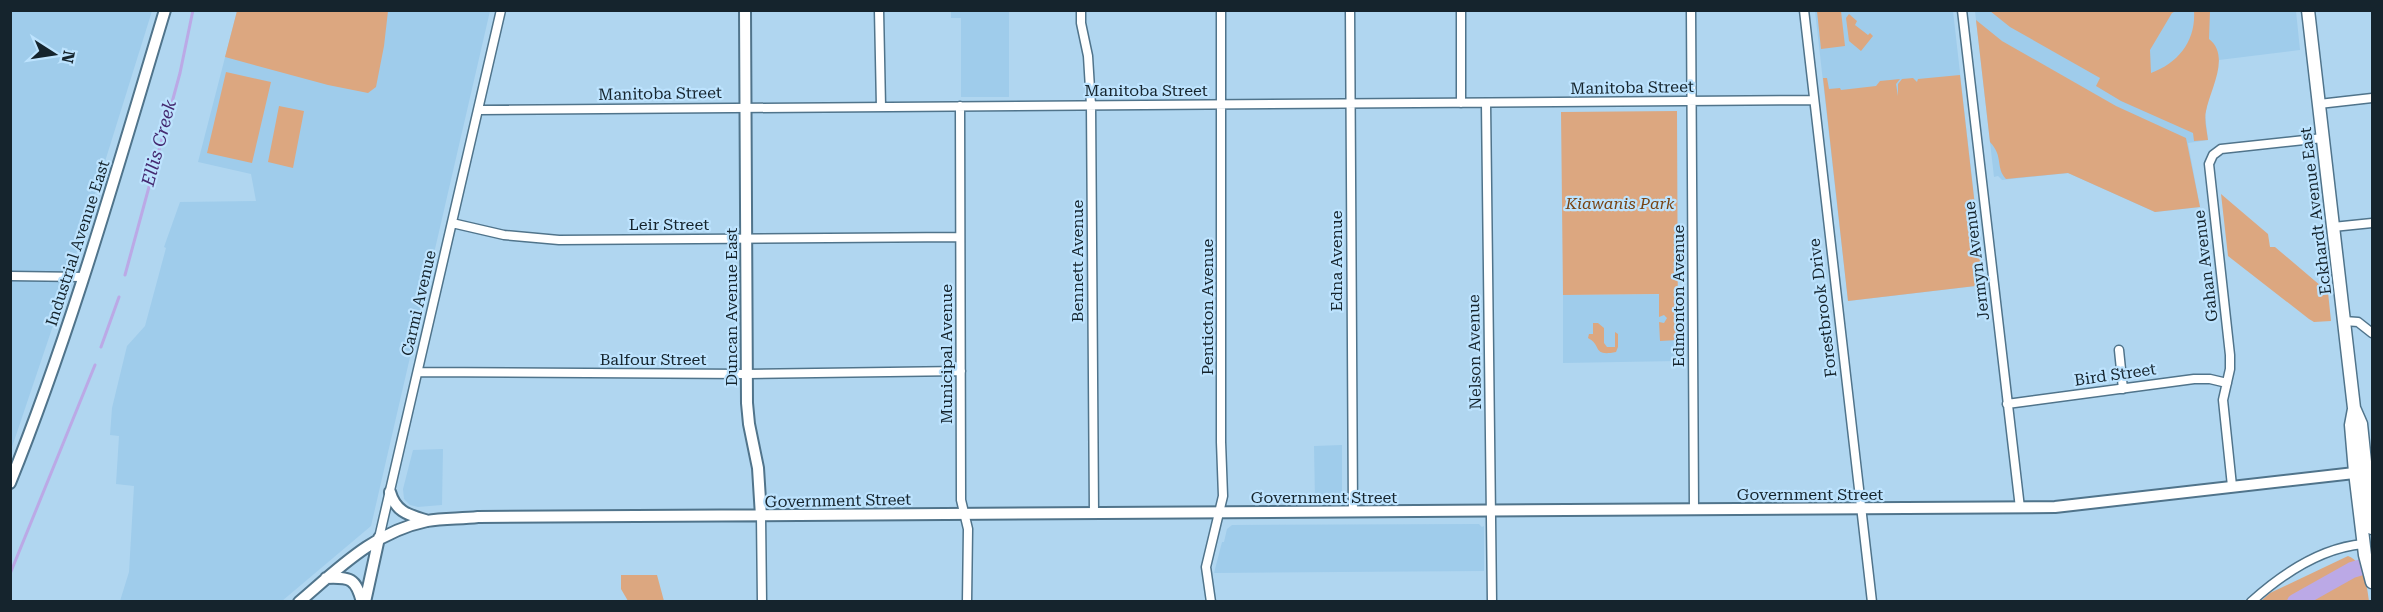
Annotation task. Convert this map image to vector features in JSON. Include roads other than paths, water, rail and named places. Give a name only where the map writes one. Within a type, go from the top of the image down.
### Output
[{"type":"main road","name":"Eckhardt Avenue East","points":[[2308,10],[2354,408],[2351,425],[2365,471],[2373,528]]},
{"type":"main road","name":"Eckhardt Avenue East","points":[[2365,471],[2364,549],[2372,579]]},
{"type":"street","name":"Industrial Avenue East","points":[[10,483],[32,428],[84,277],[165,10]]},
{"type":"street","name":"Carmi Avenue","points":[[363,602],[501,10]]},
{"type":"street","name":"Duncan Avenue East","points":[[745,10],[746,374],[749,424],[758,468],[762,602]]},
{"type":"street","points":[[879,10],[881,107]]},
{"type":"street","name":"Bennett Avenue","points":[[1081,10],[1081,22],[1088,56],[1091,105],[1094,513]]},
{"type":"street","name":"Penticton Avenue","points":[[1211,602],[1206,567],[1223,496],[1221,450],[1221,10]]},
{"type":"street","name":"Edna Avenue","points":[[1350,10],[1353,512]]},
{"type":"street","points":[[1461,10],[1461,103]]},
{"type":"street","name":"Edmonton Avenue","points":[[1691,10],[1694,509]]},
{"type":"street","name":"Forestbrook Drive","points":[[1804,10],[1872,602]]},
{"type":"street","name":"Jermyn Avenue","points":[[1962,10],[2020,508]]},
{"type":"street","points":[[2319,104],[2373,98]]},
{"type":"street","name":"Manitoba Street","points":[[479,110],[1813,100]]},
{"type":"street","name":"Nelson Avenue","points":[[1486,103],[1492,602]]},
{"type":"street","name":"Municipal Avenue","points":[[960,106],[961,500],[968,529],[967,602]]},
{"type":"street","name":"Gahan Avenue","points":[[2232,486],[2223,400],[2230,355],[2208,173],[2211,158],[2216,152],[2226,148],[2323,138]]},
{"type":"street","name":"Leir Street","points":[[452,223],[504,235],[559,240],[960,237]]},
{"type":"street","points":[[2333,227],[2373,223]]},
{"type":"street","points":[[10,276],[84,277]]},
{"type":"street","points":[[2344,321],[2358,322],[2373,333]]},
{"type":"street","points":[[2119,350],[2123,388]]},
{"type":"street","name":"Balfour Street","points":[[418,372],[746,374],[961,371]]},
{"type":"street","name":"Bird Street","points":[[2007,404],[2202,378],[2226,383]]},
{"type":"street","name":"Government Street","points":[[299,602],[361,549],[379,538],[429,521],[496,517],[963,513],[2020,508],[2083,505],[2365,471]]},
{"type":"street","points":[[390,492],[395,506],[403,514],[429,521]]},
{"type":"street","points":[[2251,602],[2273,582],[2305,562],[2350,545],[2364,549]]},
{"type":"street","points":[[326,578],[340,578],[355,582],[363,602]]},
{"type":"waterway","name":"Ellis Creek","points":[[125,275],[180,73],[193,10]]},
{"type":"waterway","name":"Ellis Creek","points":[[101,347],[119,297]]},
{"type":"waterway","name":"Ellis Creek","points":[[10,574],[95,365]]},
{"type":"waterway","points":[[2295,602],[2352,570],[2372,564]]},
{"type":"park label","name":"Kiawanis Park","points":[[1620,203]]}]
